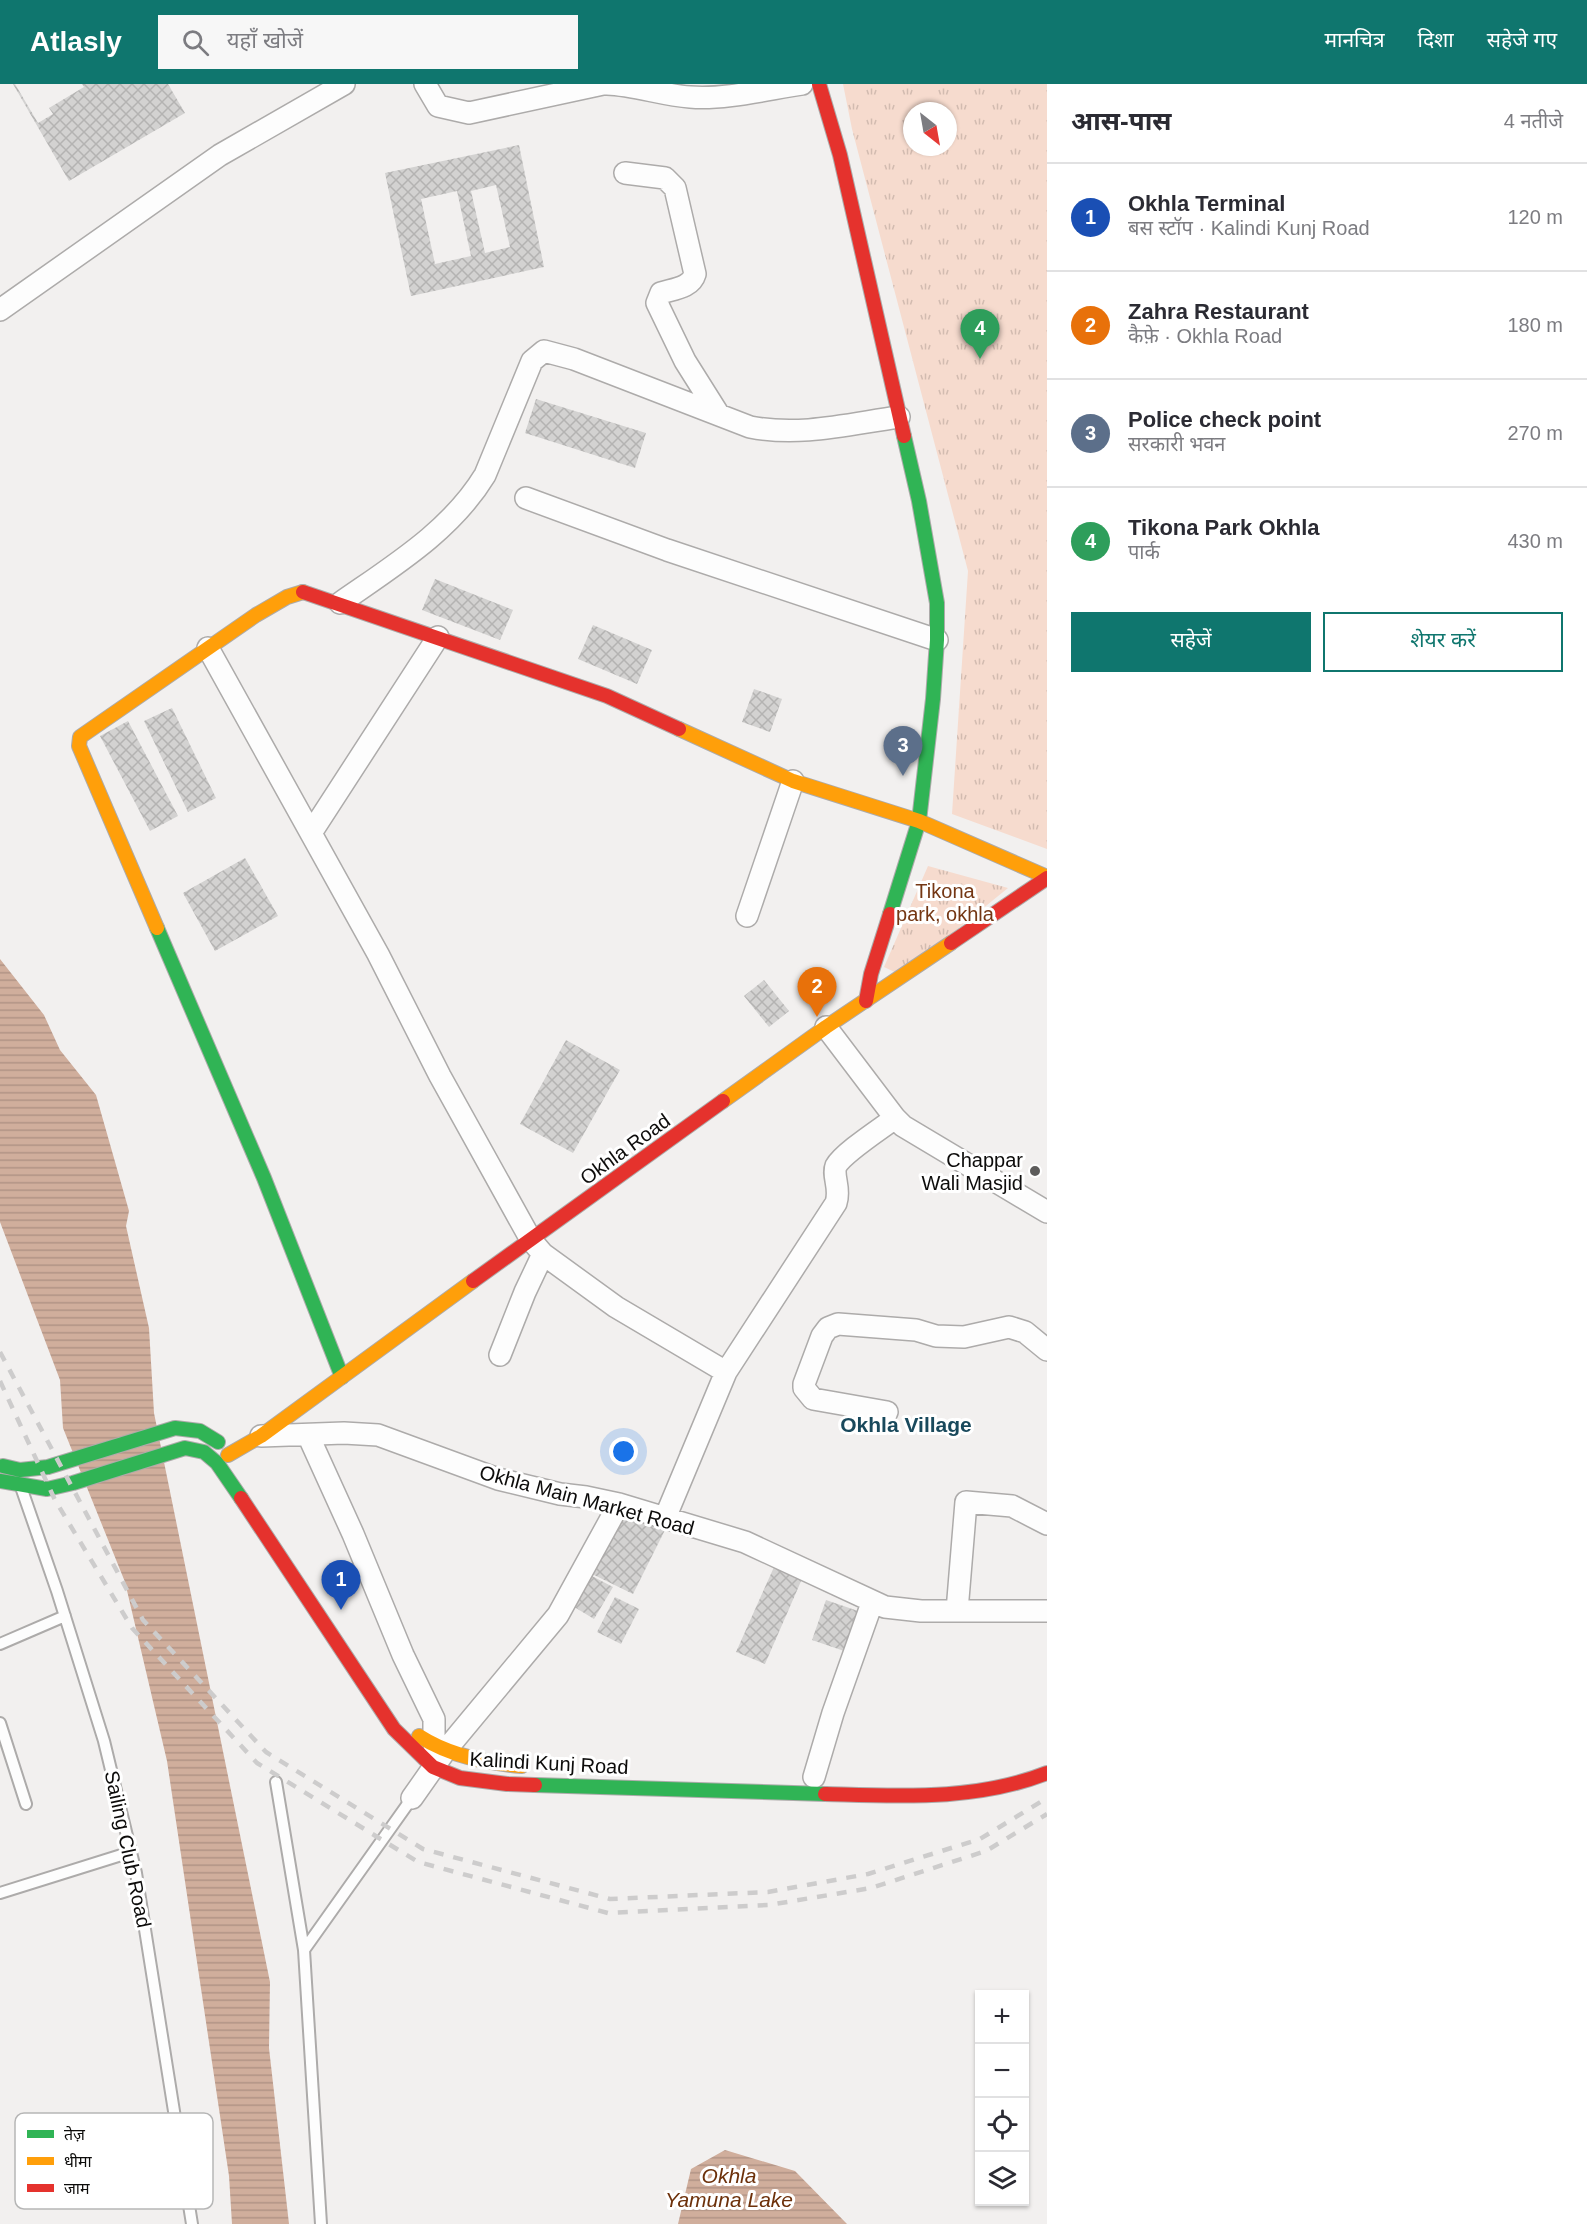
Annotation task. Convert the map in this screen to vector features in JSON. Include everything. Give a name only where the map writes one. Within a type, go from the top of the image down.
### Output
[{"type":"street","points":[[0,309],[220,155],[344,84]]},
{"type":"street","points":[[425,84],[438,106],[469,113],[605,84],[620,84],[705,98],[802,84]]},
{"type":"street","points":[[819,84],[840,155],[930,560],[937,603],[937,640],[919,821],[870,974],[866,1000]]},
{"type":"street","points":[[625,173],[665,178],[675,188],[695,274],[687,285],[661,293],[657,303],[685,361],[719,415]]},
{"type":"street","points":[[340,603],[416,551],[454,514],[479,485],[532,361],[544,351],[574,359],[750,427],[794,432],[899,417]]},
{"type":"street","points":[[525,498],[667,550],[937,640]]},
{"type":"street","points":[[342,1377],[264,1178],[78,743],[80,737],[256,615],[297,593],[312,592],[607,696],[793,781],[919,821],[1047,877]]},
{"type":"street","points":[[311,833],[438,637]]},
{"type":"street","points":[[208,648],[378,954],[440,1076],[537,1247],[616,1307],[726,1372]]},
{"type":"street","points":[[747,916],[793,781]]},
{"type":"street","name":"Okhla Road","points":[[228,1455],[261,1436],[342,1377],[537,1247],[826,1028],[1047,877]]},
{"type":"street","points":[[826,1028],[895,1118],[920,1138],[1047,1212]]},
{"type":"street","points":[[665,1518],[726,1372],[836,1203],[839,1191],[835,1175],[837,1165],[895,1118]]},
{"type":"street","points":[[500,1355],[525,1292],[537,1247]]},
{"type":"street","points":[[887,1412],[813,1399],[806,1392],[804,1384],[818,1345],[831,1325],[845,1323],[916,1330],[936,1336],[964,1337],[1009,1327],[1025,1332],[1047,1350]]},
{"type":"street","name":"Kalindi Kunj Road","points":[[0,1466],[20,1470],[48,1467],[176,1428],[188,1428],[212,1436],[221,1444],[390,1704],[408,1726],[460,1778],[507,1784],[885,1796],[995,1791],[1047,1773]]},
{"type":"street","points":[[308,1435],[357,1544],[407,1665],[434,1719],[437,1754]]},
{"type":"street","name":"Okhla Main Market Road","points":[[261,1436],[378,1435],[498,1479],[560,1494],[619,1504],[745,1542],[885,1607],[957,1611],[1047,1611]]},
{"type":"street","name":"Kalindi Kunj Road","points":[[0,1481],[47,1489],[178,1450],[198,1449],[215,1460],[394,1730],[437,1754],[507,1765],[531,1766]]},
{"type":"street","points":[[957,1611],[966,1502],[1012,1506],[1047,1524]]},
{"type":"street","points":[[412,1798],[437,1754],[558,1615],[619,1504]]},
{"type":"street","points":[[814,1777],[833,1713],[872,1602]]},
{"type":"lane","name":"Sailing Club Road","points":[[20,1485],[65,1616],[104,1741],[131,1852],[174,2113]]},
{"type":"lane","points":[[0,1644],[65,1616]]},
{"type":"lane","points":[[0,1723],[26,1804]]},
{"type":"lane","points":[[276,1782],[304,1950],[321,2224]]},
{"type":"lane","points":[[304,1950],[412,1798]]},
{"type":"lane","points":[[0,1893],[131,1852]]},
{"type":"lane","name":"Sailing Club Road","points":[[190,2209],[192,2224]]},
{"type":"green space","points":[[843,84],[1047,84],[1047,849],[952,814],[968,571],[852,129]]},
{"type":"green space","name":"Tikona park, okhla","points":[[928,866],[1008,888],[901,975],[884,967]]},
{"type":"water","points":[[0,959],[44,1015],[60,1050],[96,1095],[129,1211],[126,1226],[149,1328],[154,1413],[270,1982],[269,2048],[289,2224],[232,2224],[229,2176],[167,1761],[125,1582],[63,1428],[60,1380],[0,1222]]},
{"type":"water","name":"Okhla Yamuna Lake","points":[[725,2150],[795,2171],[847,2224],[678,2224],[691,2169]]},
{"type":"building","points":[[13,84],[38,123],[53,114],[49,108],[84,87],[82,84],[168,84],[185,113],[69,181]]},
{"type":"building","points":[[519,145],[544,267],[411,296],[385,173]],"holes":[[[496,185],[510,247],[485,253],[471,191]],[[457,191],[471,256],[435,264],[421,199]]]},
{"type":"building","points":[[536,399],[646,433],[635,468],[525,433]]},
{"type":"building","points":[[435,579],[513,610],[500,640],[422,610]]},
{"type":"building","points":[[593,625],[652,650],[637,684],[578,659]]},
{"type":"building","points":[[754,689],[782,699],[770,732],[742,722]]},
{"type":"building","points":[[172,708],[216,798],[188,812],[144,721]]},
{"type":"building","points":[[128,721],[178,816],[150,831],[100,736]]},
{"type":"building","points":[[245,858],[278,916],[215,951],[183,893]]},
{"type":"building","points":[[764,980],[789,1011],[769,1027],[744,996]]},
{"type":"building","points":[[566,1040],[620,1070],[573,1153],[520,1124]]},
{"type":"building","points":[[626,1507],[666,1528],[633,1594],[592,1574]]},
{"type":"building","points":[[774,1567],[802,1579],[765,1664],[736,1652]]},
{"type":"building","points":[[590,1575],[613,1587],[594,1619],[571,1605]]},
{"type":"building","points":[[615,1597],[639,1609],[621,1644],[597,1632]]},
{"type":"building","points":[[826,1600],[861,1612],[847,1652],[812,1640]]},
{"type":"railway","points":[[0,1352],[143,1620],[266,1752],[423,1849],[610,1899],[768,1892],[868,1874],[980,1839],[1047,1798]]},
{"type":"railway","points":[[0,1381],[55,1500],[132,1628],[257,1763],[418,1862],[608,1913],[769,1905],[871,1888],[986,1851],[1047,1814]]},
{"type":"traffic: fast","points":[[890,914],[919,821],[933,699],[937,640],[937,603],[919,501],[904,436]]},
{"type":"traffic: fast","points":[[157,928],[264,1178],[342,1377]]},
{"type":"traffic: fast","points":[[3,1466],[20,1470],[48,1467],[175,1428],[200,1431],[218,1442]]},
{"type":"traffic: fast","points":[[0,1481],[47,1489],[185,1448],[204,1452],[217,1463],[241,1498]]},
{"type":"traffic: fast","points":[[535,1785],[825,1794]]},
{"type":"traffic: slow","points":[[157,928],[79,746],[80,737],[256,615],[287,597],[303,592]]},
{"type":"traffic: slow","points":[[679,729],[793,781],[919,821],[1047,877]]},
{"type":"traffic: slow","points":[[723,1101],[826,1027],[951,943]]},
{"type":"traffic: slow","points":[[228,1455],[261,1436],[473,1281]]},
{"type":"traffic: slow","points":[[419,1736],[443,1749],[469,1757],[522,1766]]},
{"type":"traffic: jam","points":[[819,84],[840,155],[904,436]]},
{"type":"traffic: jam","points":[[303,592],[607,696],[679,729]]},
{"type":"traffic: jam","points":[[951,943],[1047,878]]},
{"type":"traffic: jam","points":[[866,1001],[871,974],[890,914]]},
{"type":"traffic: jam","points":[[473,1281],[723,1101]]},
{"type":"traffic: jam","points":[[241,1498],[394,1729],[433,1767],[460,1778],[535,1785]]},
{"type":"traffic: jam","points":[[825,1794],[938,1795],[993,1788],[1047,1773]]},
{"type":"place","name":"Tikona Park Okhla","points":[[980,359]]},
{"type":"place","name":"Police check point","points":[[903,776]]},
{"type":"place","name":"Zahra Restaurant","points":[[817,1017]]},
{"type":"place","name":"Chappar Wali Masjid","points":[[1035,1171]]},
{"type":"place","name":"Okhla Terminal","points":[[341,1610]]},
{"type":"district","name":"Okhla Village","points":[[906,1425]]}]
